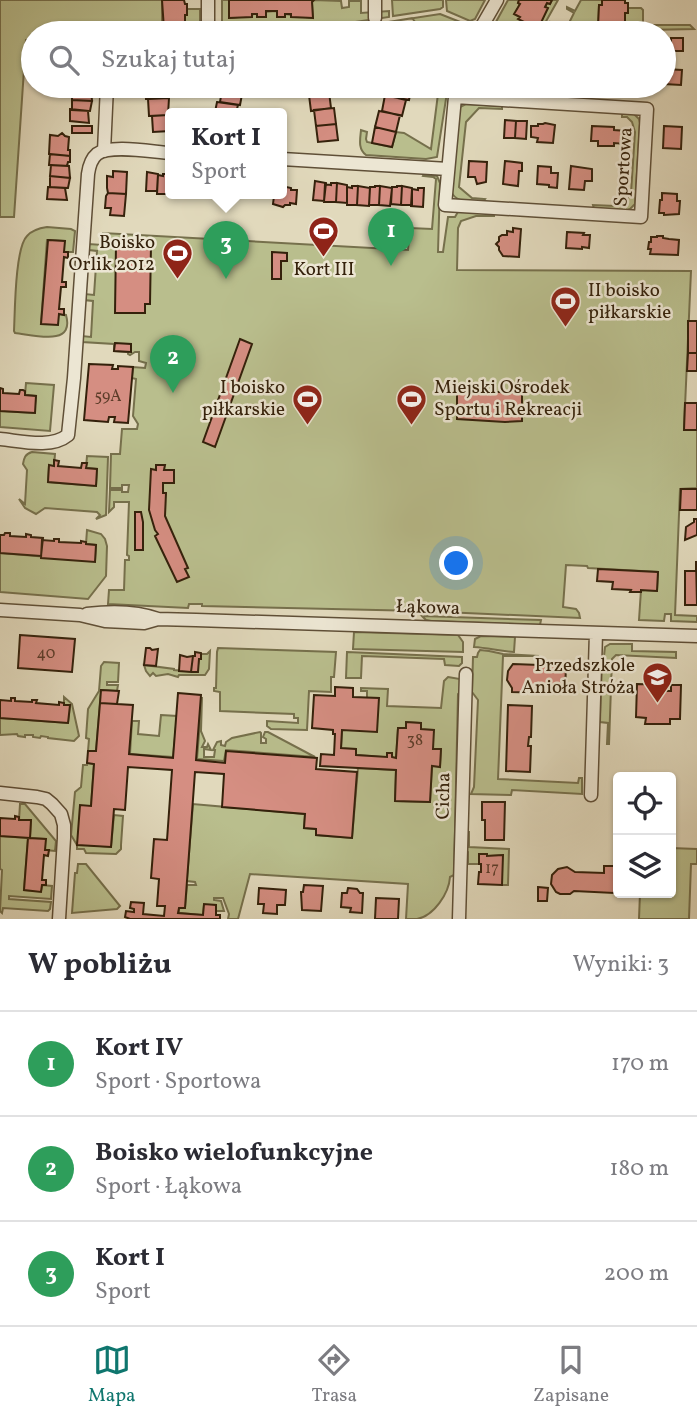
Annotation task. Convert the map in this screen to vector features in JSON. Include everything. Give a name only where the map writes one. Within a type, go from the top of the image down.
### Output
[{"type":"street","points":[[208,0],[208,21]]},
{"type":"street","points":[[375,0],[375,18]]},
{"type":"street","points":[[485,21],[497,0]]},
{"type":"street","points":[[104,150],[106,98]]},
{"type":"street","name":"Sportowa","points":[[455,98],[444,205],[640,217],[647,110],[520,98]]},
{"type":"street","points":[[0,439],[51,443],[68,435],[89,165],[96,155],[104,150],[165,153]]},
{"type":"street","points":[[287,159],[448,169]]},
{"type":"street","name":"Łąkowa","points":[[0,610],[80,615],[106,612],[145,614],[158,619],[697,636]]},
{"type":"street","points":[[591,795],[596,633]]},
{"type":"street","name":"Cicha","points":[[459,919],[466,674]]},
{"type":"street","points":[[0,793],[46,799],[61,814],[64,838],[59,919]]},
{"type":"green space","points":[[0,0],[162,0],[162,21],[21,21],[22,98],[14,217],[0,217]]},
{"type":"green space","points":[[222,0],[230,2],[229,18],[277,11],[277,17],[285,17],[285,14],[313,18],[314,0],[341,1],[342,8],[349,7],[349,1],[361,1],[361,13],[389,11],[389,17],[362,21],[222,21]]},
{"type":"green space","points":[[392,0],[443,0],[443,7],[393,16]]},
{"type":"green space","points":[[446,0],[485,0],[475,19],[470,21],[447,11]]},
{"type":"green space","points":[[508,0],[519,0],[515,14],[523,21],[496,21]]},
{"type":"green space","points":[[558,0],[546,21],[541,21],[547,3]]},
{"type":"green space","points":[[581,0],[602,0],[598,21],[570,21],[574,13],[567,7],[575,11]]},
{"type":"green space","points":[[628,8],[643,10],[643,21],[625,21]]},
{"type":"green space","points":[[187,9],[200,9],[200,21],[185,21]]},
{"type":"green space","points":[[440,14],[458,21],[414,21],[412,18]]},
{"type":"green space","points":[[676,25],[690,25],[694,29],[676,29]]},
{"type":"green space","points":[[437,98],[446,98],[437,157],[426,159],[366,155],[360,144],[361,130],[367,132],[367,142],[392,147],[396,132],[404,133],[431,149]]},
{"type":"green space","points":[[466,104],[502,106],[502,109],[479,108],[466,122],[459,187],[472,198],[485,199],[482,203],[460,200],[451,191],[460,107]]},
{"type":"green space","points":[[622,113],[633,113],[640,123],[635,204],[626,211],[594,209],[593,205],[616,206],[626,203],[631,193],[635,132],[632,122],[627,117],[622,117]]},
{"type":"green space","name":"Miejski Ośrodek Sportu i Rekreacji","points":[[423,176],[437,176],[440,183],[438,252],[443,252],[448,217],[455,217],[459,210],[494,214],[461,221],[458,228],[457,270],[691,271],[684,429],[697,430],[697,488],[680,489],[675,615],[697,616],[697,622],[671,621],[671,614],[665,614],[664,621],[639,620],[641,590],[657,591],[658,572],[566,565],[563,607],[576,609],[580,618],[202,604],[189,604],[188,608],[108,604],[109,590],[124,590],[125,560],[129,560],[129,502],[114,502],[114,507],[109,512],[110,490],[128,492],[129,485],[110,488],[111,454],[120,454],[122,429],[137,429],[138,424],[133,416],[136,379],[132,378],[133,367],[145,368],[146,363],[139,361],[139,352],[130,355],[128,352],[114,351],[114,344],[82,342],[82,336],[91,337],[93,301],[84,300],[85,294],[94,295],[97,251],[89,250],[89,244],[102,245],[103,233],[408,250],[410,228],[432,229],[436,179]]},
{"type":"green space","points":[[47,227],[75,231],[73,252],[64,252],[64,241],[47,240],[41,323],[59,314],[66,315],[67,325],[64,332],[51,337],[15,333],[16,280],[23,243],[31,232]]},
{"type":"green space","points":[[26,383],[54,385],[50,431],[0,427],[0,411],[34,413],[36,396],[25,395]]},
{"type":"green space","points":[[32,452],[55,454],[54,466],[49,466],[48,482],[96,486],[97,469],[86,468],[87,456],[108,457],[106,515],[96,519],[100,515],[97,512],[45,508],[36,514],[25,508],[19,499],[25,504],[27,470],[23,464],[25,456]]},
{"type":"green space","points":[[87,530],[101,534],[107,546],[106,576],[88,599],[0,592],[0,553],[95,561],[96,545],[86,544]]},
{"type":"green space","points":[[422,616],[541,620],[540,625],[431,621]]},
{"type":"green space","points":[[354,632],[458,635],[463,642],[463,652],[353,649]]},
{"type":"green space","points":[[481,636],[515,637],[514,652],[474,647],[475,639]]},
{"type":"green space","points":[[610,644],[632,644],[632,651],[676,652],[676,658],[616,655],[612,659],[607,744],[608,723],[600,722],[602,656],[605,647]]},
{"type":"green space","points":[[218,648],[336,652],[331,692],[309,691],[307,730],[271,729],[267,726],[267,721],[298,723],[294,714],[220,711],[220,692],[214,691]]},
{"type":"green space","points":[[480,650],[539,656],[503,656],[498,779],[578,783],[579,778],[582,778],[582,794],[512,790],[511,795],[471,794],[474,787],[478,700],[472,692],[473,657],[477,657]]},
{"type":"green space","points":[[210,651],[209,669],[205,675],[178,677],[168,674],[156,676],[153,673],[150,676],[144,665],[197,672],[201,654]]},
{"type":"green space","points":[[347,652],[462,657],[462,663],[459,666],[445,665],[444,659],[362,656],[361,678],[346,678]]},
{"type":"green space","points":[[104,662],[119,663],[118,682],[107,682],[107,685],[118,685],[117,691],[101,690],[96,751],[88,751],[88,709],[99,691],[101,666]]},
{"type":"green space","points":[[448,677],[460,679],[461,692],[458,694],[454,875],[450,877],[444,897],[435,909],[423,917],[406,919],[408,884],[250,874],[238,919],[228,919],[229,914],[223,898],[214,900],[221,901],[224,911],[216,911],[204,905],[203,915],[179,913],[179,908],[185,908],[187,885],[196,885],[195,882],[187,881],[193,804],[305,814],[304,828],[316,829],[316,835],[352,838],[358,768],[396,770],[395,801],[430,802],[432,766],[440,766],[441,750],[433,749],[420,723],[407,722],[406,728],[398,728],[396,758],[356,755],[341,748],[342,730],[367,698],[367,691],[361,691],[361,688],[388,689],[387,706],[441,708],[444,681]]},
{"type":"green space","points":[[64,697],[72,704],[79,736],[74,741],[33,735],[0,735],[0,718],[68,723],[70,706],[64,705]]},
{"type":"green space","points":[[202,697],[201,731],[205,741],[202,747],[207,747],[208,744],[211,750],[204,749],[204,757],[214,757],[213,750],[217,742],[221,741],[221,745],[225,746],[232,738],[260,732],[261,743],[266,743],[263,737],[265,732],[268,732],[315,757],[226,750],[224,761],[197,759]]},
{"type":"green space","points":[[161,715],[177,716],[173,757],[130,754],[132,721],[139,721],[138,734],[159,736]]},
{"type":"green space","points":[[94,764],[91,806],[77,844],[111,847],[114,815],[123,816],[121,849],[116,854],[86,853],[84,849],[77,849],[71,835],[75,792],[81,787],[83,765]]},
{"type":"green space","points":[[20,804],[25,804],[56,841],[55,851],[45,850],[45,839],[30,838],[31,820],[19,820]]},
{"type":"green space","points":[[465,832],[469,832],[469,847],[509,849],[508,885],[502,885],[502,855],[480,854],[479,864],[468,864],[468,852],[464,849]]},
{"type":"green space","points":[[0,836],[28,838],[24,890],[41,891],[42,885],[52,886],[51,899],[9,896],[9,899],[51,902],[48,911],[3,908],[2,913],[0,911]]},
{"type":"green space","points":[[676,848],[697,849],[697,864],[691,864],[689,919],[639,919],[640,898],[676,898]]},
{"type":"green space","points":[[78,864],[86,864],[120,906],[117,909],[72,913]]},
{"type":"building","points":[[162,0],[184,0],[187,4],[185,21],[163,21]]},
{"type":"building","points":[[229,0],[314,0],[313,18],[291,17],[291,14],[277,17],[277,11],[266,11],[266,17],[252,14],[252,17],[229,18]]},
{"type":"building","points":[[519,0],[552,0],[545,7],[548,8],[542,21],[518,19],[520,17],[514,14],[520,4]]},
{"type":"building","points":[[602,0],[625,0],[625,3],[628,3],[628,13],[625,13],[625,21],[598,21],[599,5],[602,5]]},
{"type":"building","points":[[676,38],[683,38],[683,51],[676,51]]},
{"type":"building","points":[[676,70],[682,70],[681,85],[676,85]]},
{"type":"building","points":[[92,98],[92,101],[72,100]]},
{"type":"building","points":[[169,98],[165,115],[149,116],[148,99]]},
{"type":"building","points":[[221,98],[241,98],[240,105],[220,102]]},
{"type":"building","points":[[309,98],[330,98],[331,108],[311,111]]},
{"type":"building","points":[[384,98],[406,100],[402,116],[382,111]]},
{"type":"building","points":[[72,100],[92,101],[90,111],[72,110]]},
{"type":"building","points":[[217,102],[238,105],[237,108],[216,108]]},
{"type":"building","points":[[334,108],[336,124],[316,126],[314,110]]},
{"type":"building","points":[[70,109],[88,111],[89,123],[70,121]]},
{"type":"building","points":[[379,111],[400,115],[396,132],[375,127]]},
{"type":"building","points":[[165,115],[165,131],[153,132],[152,116]]},
{"type":"building","points":[[505,120],[516,121],[515,138],[504,138]]},
{"type":"building","points":[[516,121],[527,121],[526,139],[515,138]]},
{"type":"building","points":[[545,123],[555,125],[553,143],[537,142],[538,138],[531,137],[531,126]]},
{"type":"building","points":[[336,124],[338,140],[318,142],[316,126]]},
{"type":"building","points":[[72,126],[92,126],[92,133],[72,133]]},
{"type":"building","points":[[592,126],[614,127],[614,130],[627,131],[626,144],[598,146],[598,141],[591,141]]},
{"type":"building","points":[[664,126],[682,127],[681,149],[663,148]]},
{"type":"building","points":[[375,127],[396,132],[392,147],[372,143]]},
{"type":"building","points":[[62,133],[69,137],[70,156],[49,154],[50,135],[58,136]]},
{"type":"building","points":[[50,154],[70,156],[70,162],[67,166],[49,165]]},
{"type":"building","points":[[469,161],[487,162],[486,182],[477,184],[475,177],[468,177]]},
{"type":"building","points":[[505,161],[522,163],[518,186],[503,184]]},
{"type":"building","points":[[51,165],[69,166],[70,178],[50,176]]},
{"type":"building","points":[[538,166],[551,167],[551,173],[558,173],[557,188],[537,184]]},
{"type":"building","points":[[571,166],[592,169],[592,181],[585,181],[584,190],[569,189]]},
{"type":"building","points":[[113,171],[127,172],[126,194],[108,193],[107,176],[113,177]]},
{"type":"building","points":[[147,172],[158,174],[157,191],[146,191]]},
{"type":"building","points":[[165,174],[165,194],[157,194],[158,175]]},
{"type":"building","points":[[50,176],[70,178],[68,188],[50,187]]},
{"type":"building","points":[[315,181],[326,183],[324,201],[313,200]]},
{"type":"building","points":[[337,183],[336,202],[324,202],[325,184]]},
{"type":"building","points":[[337,183],[347,185],[347,203],[336,202]]},
{"type":"building","points":[[358,186],[357,205],[347,205],[347,187]]},
{"type":"building","points":[[358,186],[370,188],[369,206],[357,205]]},
{"type":"building","points":[[380,186],[379,205],[369,205],[370,187]]},
{"type":"building","points":[[380,186],[392,188],[390,206],[379,205]]},
{"type":"building","points":[[402,186],[401,205],[391,204],[392,187]]},
{"type":"building","points":[[402,186],[412,188],[412,205],[401,205]]},
{"type":"building","points":[[48,187],[65,188],[67,200],[47,199]]},
{"type":"building","points":[[287,187],[297,190],[296,204],[290,203],[283,207],[273,204],[274,199],[287,199]]},
{"type":"building","points":[[424,188],[423,207],[411,206],[412,189]]},
{"type":"building","points":[[108,193],[126,194],[124,216],[110,215],[111,208],[105,208]]},
{"type":"building","points":[[662,193],[677,194],[677,201],[680,201],[679,214],[659,213]]},
{"type":"building","points":[[513,228],[521,229],[519,257],[503,256],[496,244],[499,237],[507,235],[507,231],[513,232]]},
{"type":"building","points":[[567,232],[590,235],[589,248],[566,248]]},
{"type":"building","points":[[651,237],[679,240],[678,255],[650,254],[649,242]]},
{"type":"building","points":[[48,240],[65,241],[64,252],[68,252],[68,258],[64,257],[62,282],[66,282],[66,287],[61,287],[59,309],[64,309],[64,315],[59,314],[58,325],[41,324]]},
{"type":"building","points":[[116,244],[151,245],[150,304],[145,304],[145,313],[115,313]]},
{"type":"building","points":[[272,252],[287,253],[287,261],[281,261],[281,279],[272,279]]},
{"type":"building","points":[[688,321],[697,321],[697,353],[688,353]]},
{"type":"building","points":[[240,339],[252,344],[215,447],[203,442]]},
{"type":"building","points":[[115,343],[131,344],[131,352],[114,351]]},
{"type":"building","points":[[688,353],[697,353],[697,371],[687,371]]},
{"type":"building","points":[[161,360],[174,360],[174,371],[160,371]]},
{"type":"building","points":[[89,364],[113,365],[112,369],[118,369],[118,366],[133,367],[128,423],[114,422],[115,417],[109,417],[108,422],[84,420]]},
{"type":"building","points":[[0,388],[3,393],[19,394],[20,390],[23,390],[25,395],[36,396],[35,413],[0,411]]},
{"type":"building","points":[[457,392],[522,393],[522,421],[457,419]]},
{"type":"building","points":[[685,403],[697,403],[697,430],[684,430]]},
{"type":"building","points":[[54,460],[59,461],[58,466],[81,468],[82,463],[87,463],[86,468],[97,469],[96,486],[48,482],[49,465],[54,466]]},
{"type":"building","points":[[156,465],[165,465],[164,470],[174,470],[174,483],[163,483],[163,493],[166,493],[165,516],[188,568],[185,569],[189,577],[177,582],[155,536],[158,534],[149,510],[151,469],[156,470]]},
{"type":"building","points":[[681,489],[697,489],[697,510],[680,510]]},
{"type":"building","points":[[135,512],[141,512],[143,550],[135,550]]},
{"type":"building","points":[[694,519],[697,519],[697,535],[685,540],[686,527],[694,522]]},
{"type":"building","points":[[10,533],[10,536],[26,537],[26,534],[43,538],[41,556],[0,553],[0,535]]},
{"type":"building","points":[[59,539],[59,542],[81,541],[96,545],[95,562],[41,558],[42,540]]},
{"type":"building","points":[[696,561],[697,605],[685,605],[685,571],[696,571]]},
{"type":"building","points":[[598,569],[658,572],[657,591],[630,592],[631,590],[612,589],[613,582],[597,581]]},
{"type":"building","points":[[20,635],[75,639],[72,672],[18,668]]},
{"type":"building","points":[[146,648],[158,649],[156,666],[144,665]]},
{"type":"building","points":[[195,652],[201,653],[201,659],[198,672],[191,672],[193,656]]},
{"type":"building","points":[[180,655],[193,656],[191,672],[179,671]]},
{"type":"building","points":[[513,664],[566,666],[565,691],[512,692],[507,680],[508,671]]},
{"type":"building","name":"Przedszkole Anioła Stróża","points":[[637,684],[666,685],[666,691],[671,691],[671,685],[681,685],[680,719],[670,719],[670,724],[645,724],[646,718],[636,717]]},
{"type":"building","points":[[335,687],[353,688],[353,697],[379,698],[377,732],[342,730],[341,748],[356,749],[356,755],[387,757],[387,753],[392,753],[392,757],[396,758],[398,728],[406,728],[406,722],[421,723],[421,729],[434,730],[433,749],[441,749],[440,767],[432,766],[430,802],[395,801],[396,770],[320,766],[321,754],[334,755],[335,734],[333,730],[312,728],[314,695],[335,696]]},
{"type":"building","points":[[101,690],[119,691],[117,704],[100,703]]},
{"type":"building","points":[[178,693],[201,695],[196,760],[225,763],[226,751],[317,758],[316,769],[357,772],[352,838],[316,835],[316,829],[304,828],[305,814],[222,807],[224,774],[195,772],[185,908],[179,908],[178,913],[203,915],[204,904],[216,905],[216,915],[220,915],[220,919],[130,919],[125,917],[126,911],[134,912],[134,909],[130,908],[131,902],[144,903],[143,914],[164,916],[165,906],[157,906],[159,879],[151,878],[154,839],[167,840],[172,770],[128,767],[125,810],[114,809],[111,847],[77,845],[80,805],[91,806],[94,764],[87,763],[88,751],[96,751],[100,703],[133,705],[129,754],[173,758]]},
{"type":"building","points":[[11,698],[15,698],[15,701],[37,700],[36,703],[59,705],[59,702],[70,705],[68,723],[0,718],[0,700],[11,701]]},
{"type":"building","points":[[508,705],[532,706],[528,746],[531,746],[530,772],[506,771]]},
{"type":"building","points":[[482,802],[505,802],[504,840],[485,840]]},
{"type":"building","points":[[15,816],[19,817],[19,820],[31,820],[30,838],[0,836],[0,818],[15,819]]},
{"type":"building","points":[[28,838],[46,839],[45,850],[49,850],[48,856],[44,855],[42,880],[46,880],[46,885],[42,885],[41,892],[24,890]]},
{"type":"building","points":[[479,854],[503,855],[502,885],[478,884],[481,872]]},
{"type":"building","points":[[604,866],[613,866],[613,893],[574,891],[560,894],[551,884],[552,875],[558,869],[567,867],[575,872],[604,873]]},
{"type":"building","points":[[304,885],[323,886],[321,911],[302,910],[301,892]]},
{"type":"building","points":[[538,887],[548,888],[547,901],[538,901]]},
{"type":"building","points":[[259,888],[286,890],[285,905],[277,905],[277,914],[263,913],[264,904],[258,904]]},
{"type":"building","points":[[348,888],[363,893],[362,913],[350,912],[351,908],[341,907],[342,893],[347,893]]},
{"type":"building","points":[[376,898],[399,899],[398,919],[375,919]]},
{"type":"place","name":"Kort III","points":[[324,258]]},
{"type":"place","name":"Kort IV","points":[[391,266]]},
{"type":"place","name":"Kort I","points":[[226,279]]},
{"type":"place","name":"Boisko Orlik 2012","points":[[178,281]]},
{"type":"place","name":"II boisko piłkarskie","points":[[565,329]]},
{"type":"place","name":"Boisko wielofunkcyjne","points":[[173,393]]},
{"type":"place","name":"I boisko piłkarskie","points":[[308,426]]},
{"type":"place","name":"Miejski Ośrodek Sportu i Rekreacji","points":[[411,426]]},
{"type":"place","name":"Przedszkole Anioła Stróża","points":[[658,704]]}]
